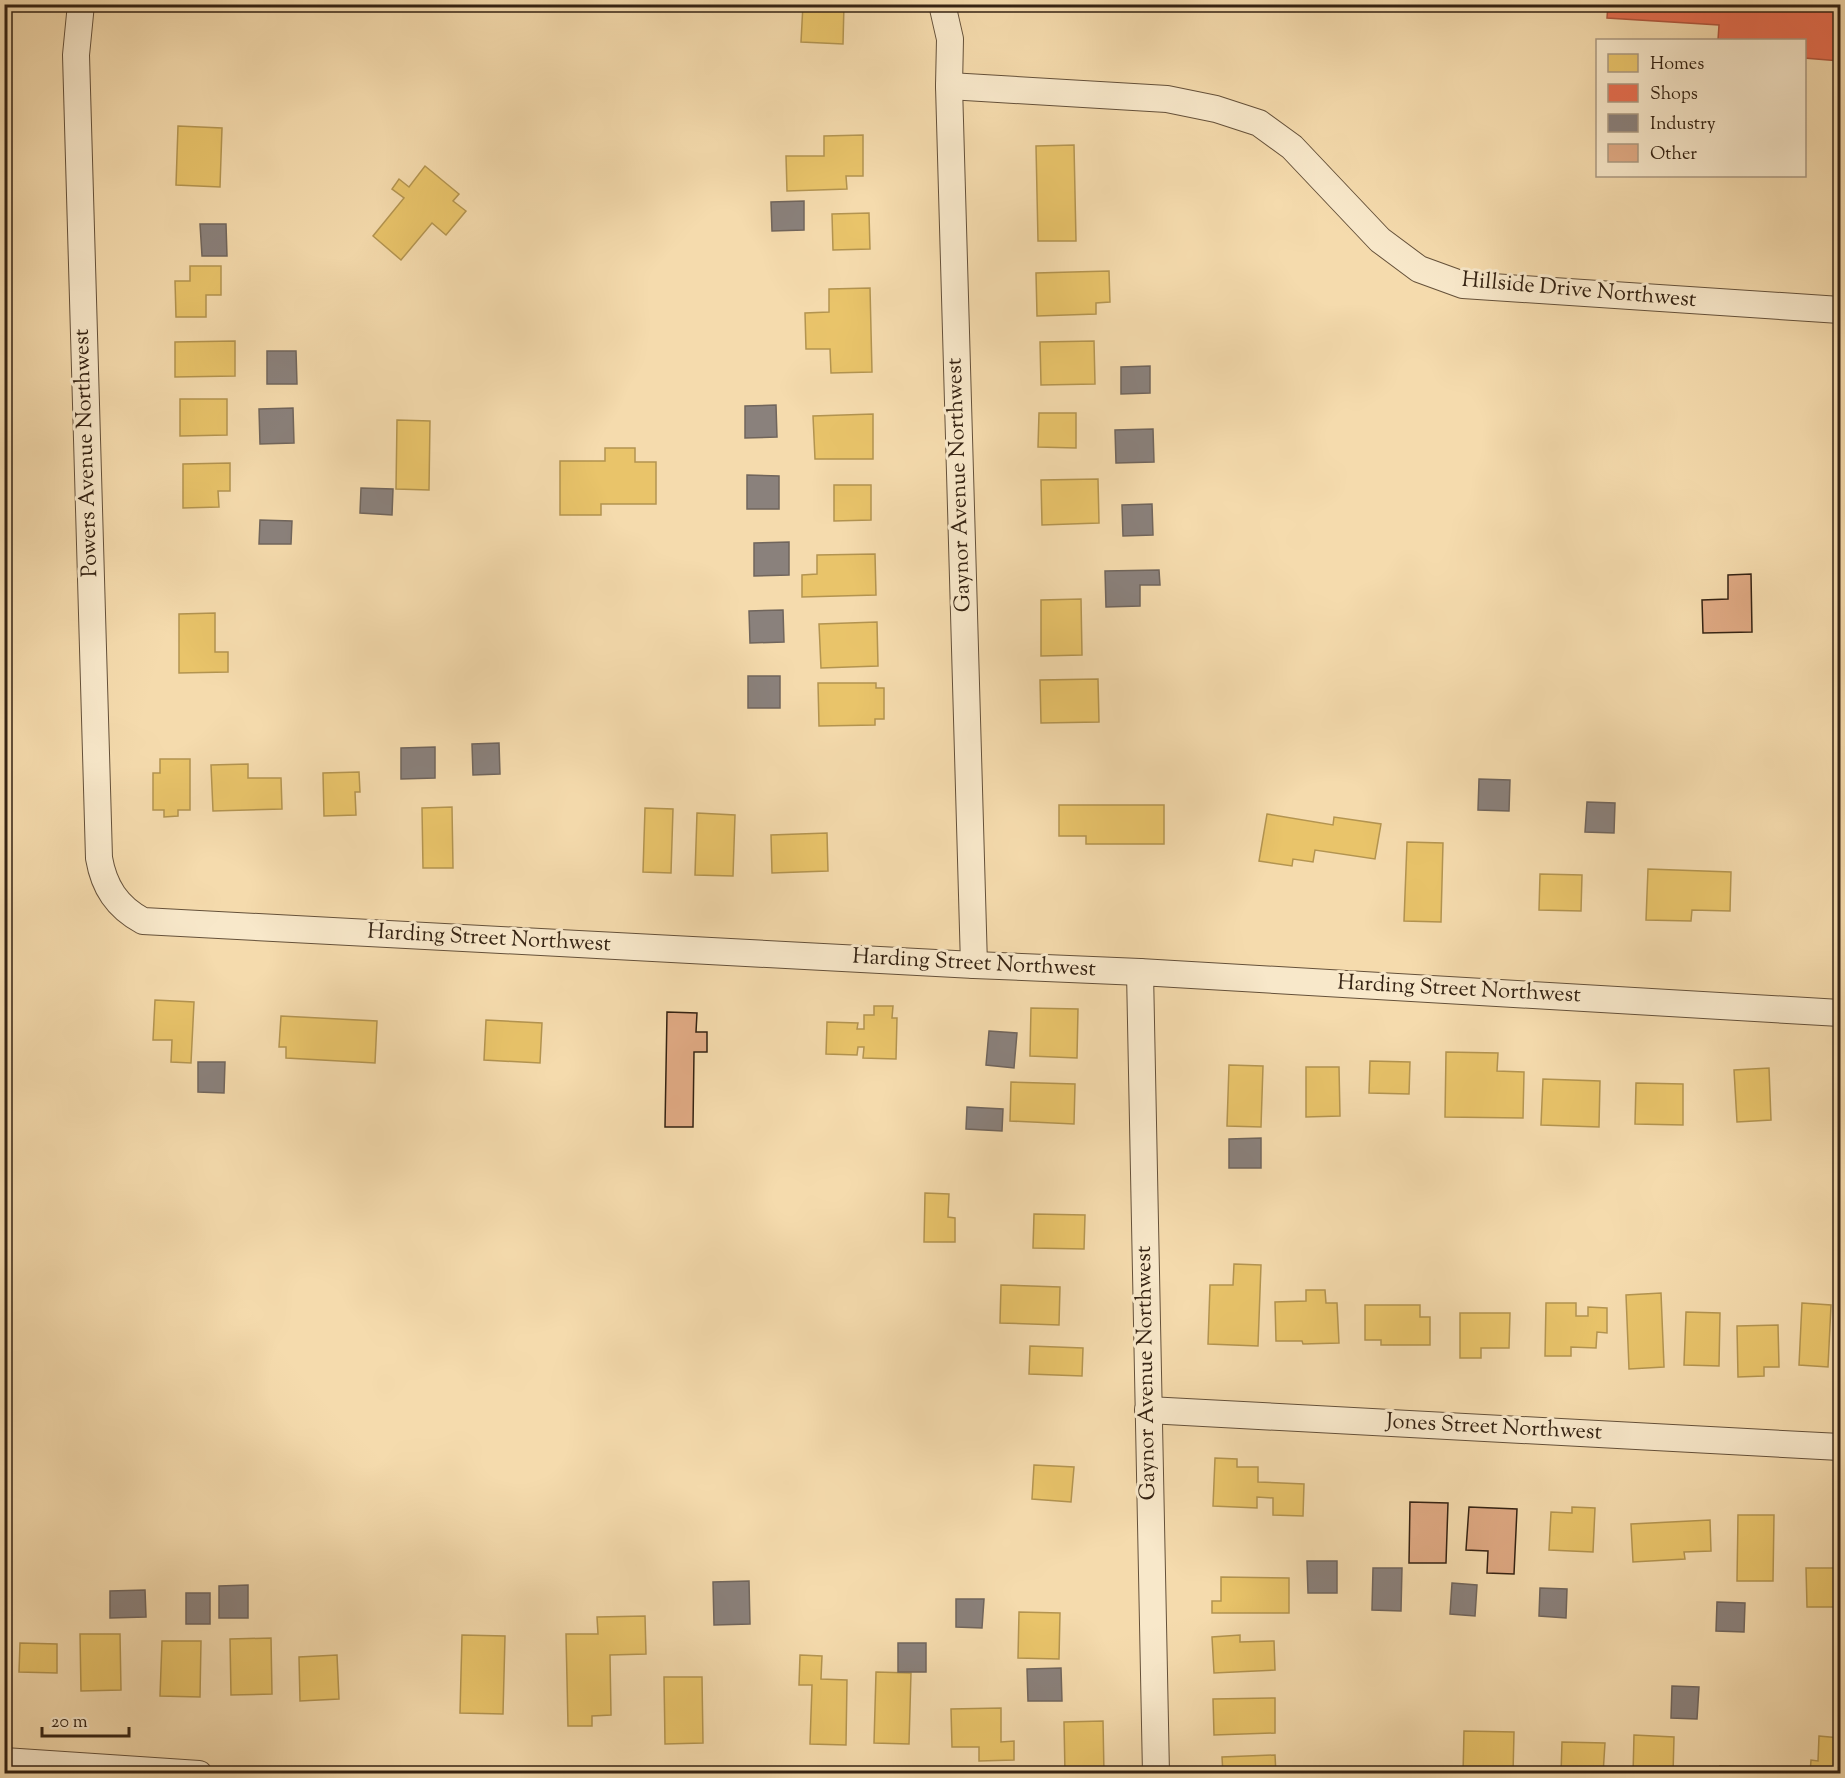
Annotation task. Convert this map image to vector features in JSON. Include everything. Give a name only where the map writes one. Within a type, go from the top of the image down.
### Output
[{"type":"street","name":"Powers Avenue Northwest","points":[[81,4],[76,55],[99,858],[115,899]]},
{"type":"street","name":"Gaynor Avenue Northwest","points":[[942,4],[950,39],[949,86],[974,965]]},
{"type":"street","name":"Hillside Drive Northwest","points":[[949,86],[1167,99],[1216,109],[1259,123],[1293,147],[1380,240],[1419,269],[1463,285],[1840,309]]},
{"type":"street","name":"Harding Street Northwest","points":[[115,899],[129,913],[143,921],[1140,972],[1840,1013]]},
{"type":"street","name":"Gaynor Avenue Northwest","points":[[1140,972],[1156,1773]]},
{"type":"street","name":"Jones Street Northwest","points":[[1148,1410],[1840,1447]]},
{"type":"street","points":[[4,1761],[199,1773]]},
{"type":"building: Homes","points":[[803,4],[844,4],[843,44],[801,42]]},
{"type":"building: Homes","points":[[178,126],[222,128],[220,187],[176,185]]},
{"type":"building: Homes","points":[[863,135],[863,176],[846,176],[847,189],[787,191],[786,156],[824,156],[824,136]]},
{"type":"building: Homes","points":[[1074,145],[1076,241],[1038,241],[1036,146]]},
{"type":"building: Homes","points":[[425,166],[459,194],[453,201],[466,211],[446,235],[432,223],[401,260],[373,236],[404,198],[392,189],[399,179],[409,187]]},
{"type":"building: Homes","points":[[869,213],[870,249],[833,250],[832,214]]},
{"type":"building: Homes","points":[[190,266],[221,266],[221,295],[206,295],[206,317],[176,317],[175,281],[190,281]]},
{"type":"building: Homes","points":[[1109,271],[1110,302],[1096,303],[1096,314],[1037,316],[1036,273]]},
{"type":"building: Homes","points":[[870,288],[872,372],[831,373],[830,349],[806,349],[805,313],[829,312],[829,289]]},
{"type":"building: Homes","points":[[235,341],[235,376],[175,377],[175,342]]},
{"type":"building: Homes","points":[[1094,341],[1095,384],[1041,385],[1040,342]]},
{"type":"building: Homes","points":[[180,399],[227,399],[227,435],[180,436]]},
{"type":"building: Homes","points":[[1039,413],[1076,413],[1076,448],[1038,447]]},
{"type":"building: Homes","points":[[873,414],[873,459],[815,459],[813,416]]},
{"type":"building: Homes","points":[[397,420],[430,421],[429,490],[396,489]]},
{"type":"building: Homes","points":[[605,448],[635,448],[635,462],[656,462],[656,504],[601,504],[601,515],[560,515],[560,461],[605,461]]},
{"type":"building: Homes","points":[[230,463],[230,491],[218,491],[219,507],[183,508],[183,464]]},
{"type":"building: Homes","points":[[1098,479],[1099,523],[1042,525],[1041,480]]},
{"type":"building: Homes","points":[[834,485],[871,485],[871,520],[834,521]]},
{"type":"building: Homes","points":[[875,554],[876,595],[802,597],[802,575],[817,574],[817,555]]},
{"type":"building: Homes","points":[[1081,599],[1082,655],[1041,656],[1041,600]]},
{"type":"building: Homes","points":[[215,613],[215,652],[228,652],[228,672],[179,673],[179,614]]},
{"type":"building: Homes","points":[[877,622],[878,666],[821,668],[819,624]]},
{"type":"building: Homes","points":[[1098,679],[1099,722],[1041,723],[1040,680]]},
{"type":"building: Homes","points":[[818,683],[876,683],[876,688],[884,688],[884,719],[875,719],[875,725],[819,726]]},
{"type":"building: Homes","points":[[160,759],[190,759],[190,810],[178,810],[178,816],[164,817],[164,810],[153,810],[153,773],[160,773]]},
{"type":"building: Homes","points":[[248,764],[248,778],[281,778],[282,809],[213,811],[211,765]]},
{"type":"building: Homes","points":[[359,772],[360,792],[355,792],[356,815],[324,816],[323,773]]},
{"type":"building: Homes","points":[[1059,805],[1164,805],[1164,844],[1086,844],[1086,836],[1059,836]]},
{"type":"building: Homes","points":[[452,807],[453,868],[423,868],[422,808]]},
{"type":"building: Homes","points":[[645,808],[673,809],[671,873],[643,872]]},
{"type":"building: Homes","points":[[697,813],[735,815],[733,876],[695,875]]},
{"type":"building: Homes","points":[[1267,814],[1333,825],[1334,817],[1381,824],[1375,859],[1315,850],[1313,862],[1293,859],[1292,866],[1259,861]]},
{"type":"building: Homes","points":[[827,833],[828,871],[772,873],[771,835]]},
{"type":"building: Homes","points":[[1407,842],[1443,843],[1441,922],[1404,921]]},
{"type":"building: Homes","points":[[1648,869],[1731,872],[1730,911],[1692,910],[1691,921],[1646,920]]},
{"type":"building: Homes","points":[[1540,874],[1582,875],[1581,911],[1539,910]]},
{"type":"building: Homes","points":[[155,1000],[194,1002],[191,1063],[171,1062],[172,1040],[153,1040]]},
{"type":"building: Homes","points":[[874,1006],[893,1006],[892,1018],[897,1018],[896,1059],[863,1058],[864,1047],[858,1047],[857,1055],[826,1054],[827,1022],[858,1023],[857,1029],[864,1029],[864,1015],[874,1015]]},
{"type":"building: Homes","points":[[1031,1008],[1078,1009],[1077,1058],[1030,1056]]},
{"type":"building: Homes","points":[[281,1016],[377,1021],[375,1063],[286,1058],[286,1047],[279,1047]]},
{"type":"building: Homes","points":[[486,1020],[542,1023],[540,1063],[484,1060]]},
{"type":"building: Homes","points":[[1446,1052],[1498,1053],[1497,1071],[1524,1072],[1523,1118],[1445,1117]]},
{"type":"building: Homes","points":[[1370,1061],[1410,1062],[1409,1094],[1369,1093]]},
{"type":"building: Homes","points":[[1229,1065],[1263,1066],[1261,1127],[1227,1126]]},
{"type":"building: Homes","points":[[1306,1067],[1339,1067],[1340,1116],[1306,1117]]},
{"type":"building: Homes","points":[[1769,1068],[1771,1120],[1737,1122],[1734,1070]]},
{"type":"building: Homes","points":[[1543,1079],[1600,1081],[1599,1127],[1541,1125]]},
{"type":"building: Homes","points":[[1011,1082],[1075,1084],[1074,1124],[1010,1121]]},
{"type":"building: Homes","points":[[1636,1083],[1683,1084],[1683,1125],[1635,1124]]},
{"type":"building: Homes","points":[[925,1193],[949,1194],[948,1217],[955,1218],[955,1242],[924,1242]]},
{"type":"building: Homes","points":[[1034,1214],[1085,1215],[1084,1249],[1033,1248]]},
{"type":"building: Homes","points":[[1234,1264],[1261,1265],[1258,1346],[1208,1344],[1210,1285],[1233,1285]]},
{"type":"building: Homes","points":[[1001,1285],[1060,1287],[1059,1325],[1000,1323]]},
{"type":"building: Homes","points":[[1306,1290],[1325,1290],[1326,1303],[1337,1303],[1339,1343],[1303,1344],[1302,1341],[1276,1341],[1275,1302],[1306,1301]]},
{"type":"building: Homes","points":[[1661,1293],[1664,1367],[1629,1369],[1626,1295]]},
{"type":"building: Homes","points":[[1546,1303],[1576,1303],[1576,1316],[1588,1316],[1588,1307],[1607,1308],[1607,1333],[1597,1332],[1596,1348],[1571,1347],[1571,1356],[1545,1356]]},
{"type":"building: Homes","points":[[1802,1303],[1831,1305],[1828,1367],[1799,1365]]},
{"type":"building: Homes","points":[[1365,1305],[1420,1305],[1420,1317],[1430,1317],[1430,1345],[1381,1345],[1381,1340],[1365,1340]]},
{"type":"building: Homes","points":[[1686,1312],[1720,1313],[1719,1366],[1684,1365]]},
{"type":"building: Homes","points":[[1460,1313],[1510,1313],[1509,1348],[1481,1348],[1481,1358],[1460,1358]]},
{"type":"building: Homes","points":[[1778,1325],[1779,1367],[1764,1367],[1764,1376],[1738,1377],[1737,1326]]},
{"type":"building: Homes","points":[[1030,1346],[1083,1348],[1082,1376],[1029,1374]]},
{"type":"building: Homes","points":[[1215,1458],[1237,1459],[1237,1467],[1258,1467],[1258,1482],[1304,1484],[1303,1516],[1273,1515],[1273,1498],[1257,1497],[1257,1508],[1213,1506]]},
{"type":"building: Homes","points":[[1034,1465],[1074,1467],[1071,1502],[1032,1499]]},
{"type":"building: Homes","points":[[1572,1507],[1595,1508],[1593,1552],[1549,1550],[1551,1512],[1572,1513]]},
{"type":"building: Homes","points":[[1738,1515],[1774,1515],[1773,1581],[1737,1581]]},
{"type":"building: Homes","points":[[1710,1520],[1711,1551],[1684,1552],[1685,1559],[1633,1562],[1631,1524]]},
{"type":"building: Homes","points":[[1806,1568],[1838,1568],[1840,1607],[1807,1607]]},
{"type":"building: Homes","points":[[1221,1577],[1289,1578],[1289,1613],[1212,1613],[1212,1601],[1221,1601]]},
{"type":"building: Homes","points":[[1019,1612],[1060,1613],[1059,1659],[1018,1658]]},
{"type":"building: Homes","points":[[645,1616],[646,1654],[610,1655],[611,1715],[592,1716],[592,1726],[568,1726],[566,1634],[598,1634],[597,1617]]},
{"type":"building: Homes","points":[[80,1634],[120,1634],[121,1690],[81,1691]]},
{"type":"building: Homes","points":[[462,1635],[505,1636],[503,1714],[460,1713]]},
{"type":"building: Homes","points":[[1240,1635],[1240,1642],[1274,1641],[1275,1670],[1214,1673],[1212,1637]]},
{"type":"building: Homes","points":[[271,1638],[272,1694],[231,1695],[230,1639]]},
{"type":"building: Homes","points":[[162,1641],[201,1641],[200,1697],[160,1696]]},
{"type":"building: Homes","points":[[20,1643],[57,1644],[57,1673],[19,1672]]},
{"type":"building: Homes","points":[[337,1655],[339,1699],[300,1701],[299,1657]]},
{"type":"building: Homes","points":[[800,1655],[822,1656],[821,1679],[847,1680],[846,1745],[810,1744],[812,1685],[799,1685]]},
{"type":"building: Homes","points":[[876,1672],[911,1673],[909,1744],[874,1743]]},
{"type":"building: Homes","points":[[664,1677],[702,1677],[703,1743],[665,1744]]},
{"type":"building: Homes","points":[[1275,1698],[1275,1733],[1214,1735],[1213,1699]]},
{"type":"building: Homes","points":[[1001,1708],[1001,1742],[1014,1741],[1014,1760],[979,1761],[979,1747],[952,1747],[951,1709]]},
{"type":"building: Homes","points":[[1103,1721],[1104,1774],[1065,1774],[1064,1722]]},
{"type":"building: Homes","points":[[1464,1731],[1514,1732],[1513,1774],[1463,1774]]},
{"type":"building: Homes","points":[[1634,1735],[1674,1737],[1673,1774],[1633,1774]]},
{"type":"building: Homes","points":[[1819,1736],[1840,1738],[1840,1774],[1810,1774],[1811,1760],[1818,1761]]},
{"type":"building: Homes","points":[[1562,1742],[1605,1743],[1603,1774],[1561,1774]]},
{"type":"building: Homes","points":[[1275,1755],[1276,1774],[1223,1774],[1222,1757]]},
{"type":"building: Homes","points":[[1720,1766],[1780,1768],[1780,1774],[1720,1774]]},
{"type":"building: Shops","points":[[1608,4],[1840,4],[1840,61],[1806,58],[1806,39],[1718,39],[1719,25],[1607,18]]},
{"type":"building: Industry","points":[[804,201],[804,230],[772,231],[771,202]]},
{"type":"building: Industry","points":[[200,224],[226,224],[227,256],[202,256]]},
{"type":"building: Industry","points":[[267,351],[296,351],[297,384],[267,384]]},
{"type":"building: Industry","points":[[1150,366],[1150,393],[1121,394],[1121,367]]},
{"type":"building: Industry","points":[[776,405],[777,437],[745,438],[745,406]]},
{"type":"building: Industry","points":[[293,408],[294,443],[260,444],[259,409]]},
{"type":"building: Industry","points":[[1153,429],[1154,462],[1116,463],[1115,430]]},
{"type":"building: Industry","points":[[747,475],[779,476],[779,509],[747,509]]},
{"type":"building: Industry","points":[[361,488],[393,489],[392,515],[360,513]]},
{"type":"building: Industry","points":[[1152,504],[1153,535],[1123,536],[1122,505]]},
{"type":"building: Industry","points":[[260,520],[292,521],[291,544],[259,544]]},
{"type":"building: Industry","points":[[789,542],[789,575],[754,576],[754,543]]},
{"type":"building: Industry","points":[[1159,570],[1160,585],[1140,585],[1140,606],[1106,607],[1105,571]]},
{"type":"building: Industry","points":[[783,610],[784,642],[750,643],[749,611]]},
{"type":"building: Industry","points":[[748,676],[780,676],[780,708],[748,708]]},
{"type":"building: Industry","points":[[499,743],[500,774],[473,775],[472,744]]},
{"type":"building: Industry","points":[[435,747],[435,778],[401,779],[401,748]]},
{"type":"building: Industry","points":[[1479,779],[1510,780],[1509,811],[1478,810]]},
{"type":"building: Industry","points":[[1587,802],[1615,803],[1614,833],[1585,832]]},
{"type":"building: Industry","points":[[989,1031],[1017,1033],[1014,1068],[986,1065]]},
{"type":"building: Industry","points":[[198,1062],[225,1062],[224,1093],[198,1092]]},
{"type":"building: Industry","points":[[967,1107],[1003,1109],[1002,1131],[966,1129]]},
{"type":"building: Industry","points":[[1261,1138],[1261,1168],[1229,1168],[1229,1139]]},
{"type":"building: Industry","points":[[1307,1561],[1337,1561],[1337,1593],[1308,1593]]},
{"type":"building: Industry","points":[[1373,1568],[1402,1568],[1401,1611],[1372,1610]]},
{"type":"building: Industry","points":[[749,1581],[750,1624],[714,1625],[713,1582]]},
{"type":"building: Industry","points":[[1452,1583],[1477,1585],[1475,1616],[1450,1614]]},
{"type":"building: Industry","points":[[248,1585],[248,1618],[219,1618],[219,1586]]},
{"type":"building: Industry","points":[[1540,1588],[1567,1589],[1566,1618],[1539,1616]]},
{"type":"building: Industry","points":[[145,1590],[146,1617],[110,1618],[110,1591]]},
{"type":"building: Industry","points":[[186,1593],[210,1593],[210,1624],[186,1624]]},
{"type":"building: Industry","points":[[956,1599],[984,1599],[982,1628],[956,1627]]},
{"type":"building: Industry","points":[[1717,1602],[1745,1603],[1744,1632],[1716,1631]]},
{"type":"building: Industry","points":[[898,1643],[926,1643],[926,1672],[898,1672]]},
{"type":"building: Industry","points":[[1061,1668],[1062,1701],[1028,1701],[1027,1669]]},
{"type":"building: Industry","points":[[1672,1686],[1699,1687],[1697,1719],[1671,1718]]},
{"type":"building: Other","points":[[1751,574],[1752,632],[1703,633],[1702,600],[1728,599],[1728,575]]},
{"type":"building: Other","points":[[667,1012],[697,1013],[696,1032],[707,1032],[707,1052],[694,1052],[693,1127],[665,1127]]},
{"type":"building: Other","points":[[1410,1502],[1448,1503],[1446,1563],[1409,1563]]},
{"type":"building: Other","points":[[1469,1507],[1517,1509],[1514,1574],[1487,1573],[1488,1551],[1466,1550]]}]
